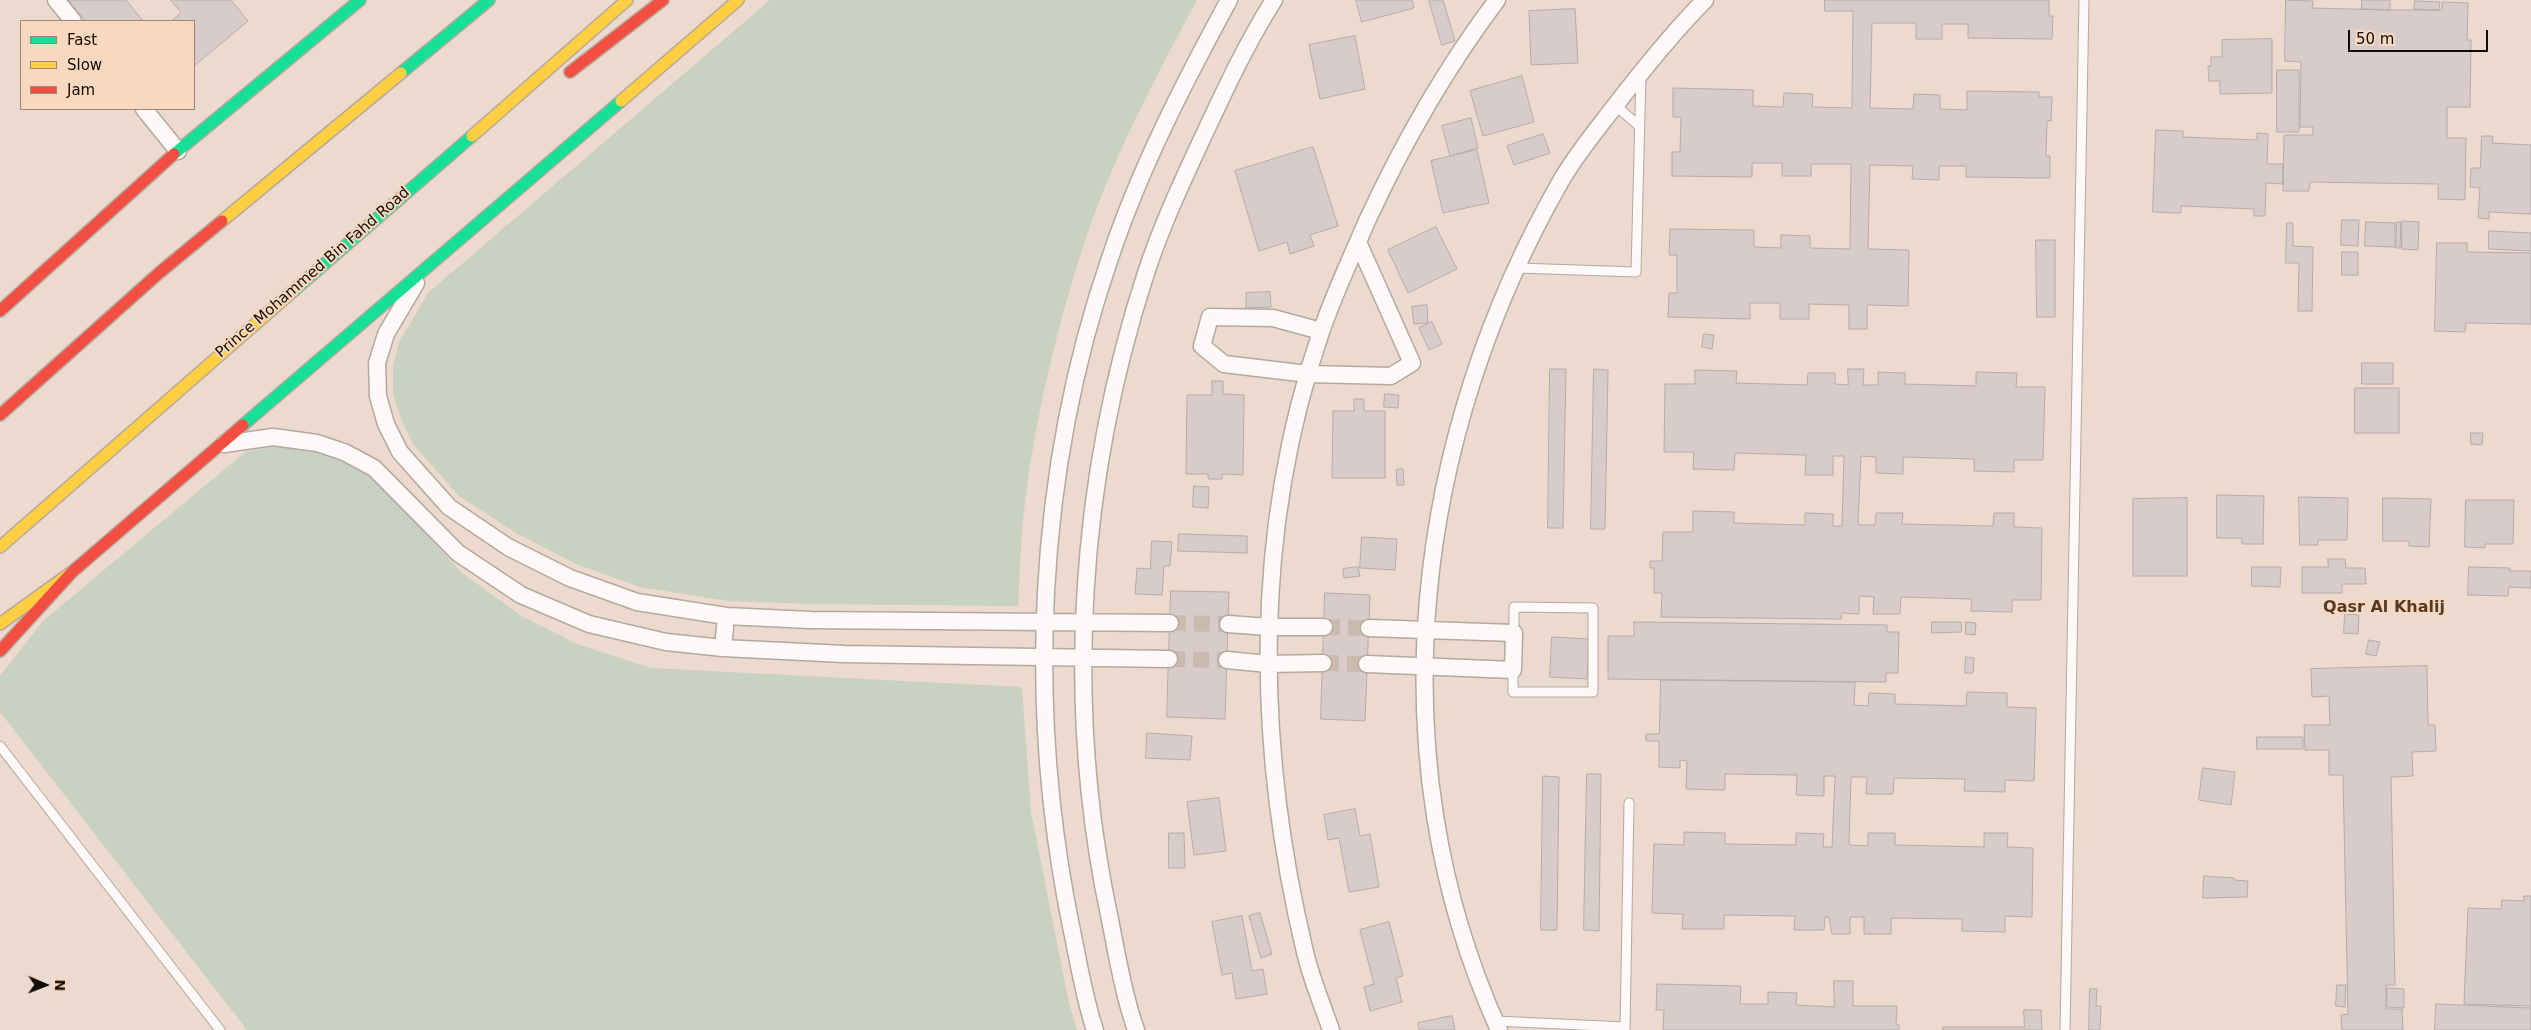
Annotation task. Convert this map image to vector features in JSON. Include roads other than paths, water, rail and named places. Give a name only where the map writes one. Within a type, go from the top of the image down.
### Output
[{"type":"main road","points":[[0,310],[178,151],[360,0]]},
{"type":"main road","points":[[0,415],[159,273],[488,0]]},
{"type":"main road","name":"Prince Mohammed Bin Fahd Road","points":[[0,547],[627,0]]},
{"type":"main road","points":[[561,79],[663,0]]},
{"type":"main road","points":[[0,624],[72,572],[224,444],[426,266],[738,0]]},
{"type":"main road","points":[[342,249],[514,115]]},
{"type":"main road","points":[[48,356],[159,273]]},
{"type":"main road","points":[[0,651],[72,572]]},
{"type":"street","points":[[56,0],[72,20]]},
{"type":"street","points":[[1095,1030],[1085,996],[1058,856],[1051,803],[1044,658],[1053,504],[1068,417],[1087,333],[1110,258],[1138,184],[1186,81],[1229,0]]},
{"type":"street","points":[[1136,1030],[1127,1004],[1097,850],[1090,799],[1084,623],[1095,490],[1125,343],[1147,271],[1174,199],[1221,98],[1274,0]]},
{"type":"street","points":[[1331,1030],[1305,955],[1279,822],[1274,781],[1268,627],[1275,532],[1288,461],[1308,374],[1321,331],[1358,242],[1386,181],[1430,99],[1459,52],[1497,0]]},
{"type":"street","points":[[1497,1026],[1459,922],[1439,843],[1428,767],[1425,715],[1427,631],[1432,552],[1442,495],[1470,385],[1518,268],[1563,178],[1641,72],[1706,0]]},
{"type":"street","points":[[145,110],[178,151]]},
{"type":"street","points":[[1321,331],[1273,318],[1210,317],[1202,346],[1224,364],[1308,374],[1391,376],[1412,363],[1358,242]]},
{"type":"street","points":[[426,266],[386,334],[378,362],[378,396],[386,424],[400,452],[449,507],[508,547],[570,578],[637,602],[726,616],[810,620],[1170,623]]},
{"type":"street","points":[[224,444],[273,437],[317,442],[344,452],[374,468],[458,553],[521,595],[589,624],[666,642],[723,648],[1084,659],[1169,659]]},
{"type":"street","points":[[723,648],[726,616]]},
{"type":"street","points":[[1228,624],[1268,627],[1324,627]]},
{"type":"street","points":[[1367,664],[1513,670],[1514,633],[1369,628]]},
{"type":"street","points":[[1227,660],[1268,664],[1323,662]]},
{"type":"lane","points":[[2065,1030],[2084,0]]},
{"type":"lane","points":[[1518,268],[1636,272],[1641,72]]},
{"type":"lane","points":[[1615,105],[1640,126]]},
{"type":"lane","points":[[1513,670],[1513,692],[1593,692],[1593,608],[1514,607],[1514,633]]},
{"type":"lane","points":[[0,746],[220,1030]]},
{"type":"lane","points":[[1497,1026],[1625,1029],[1629,803]]},
{"type":"tunnel","points":[[1170,623],[1228,624]]},
{"type":"tunnel","points":[[1324,627],[1369,628]]},
{"type":"tunnel","points":[[1169,659],[1227,660]]},
{"type":"tunnel","points":[[1323,663],[1367,664]]},
{"type":"district","name":"Qasr Al Khalij","points":[[2384,608]]}]
